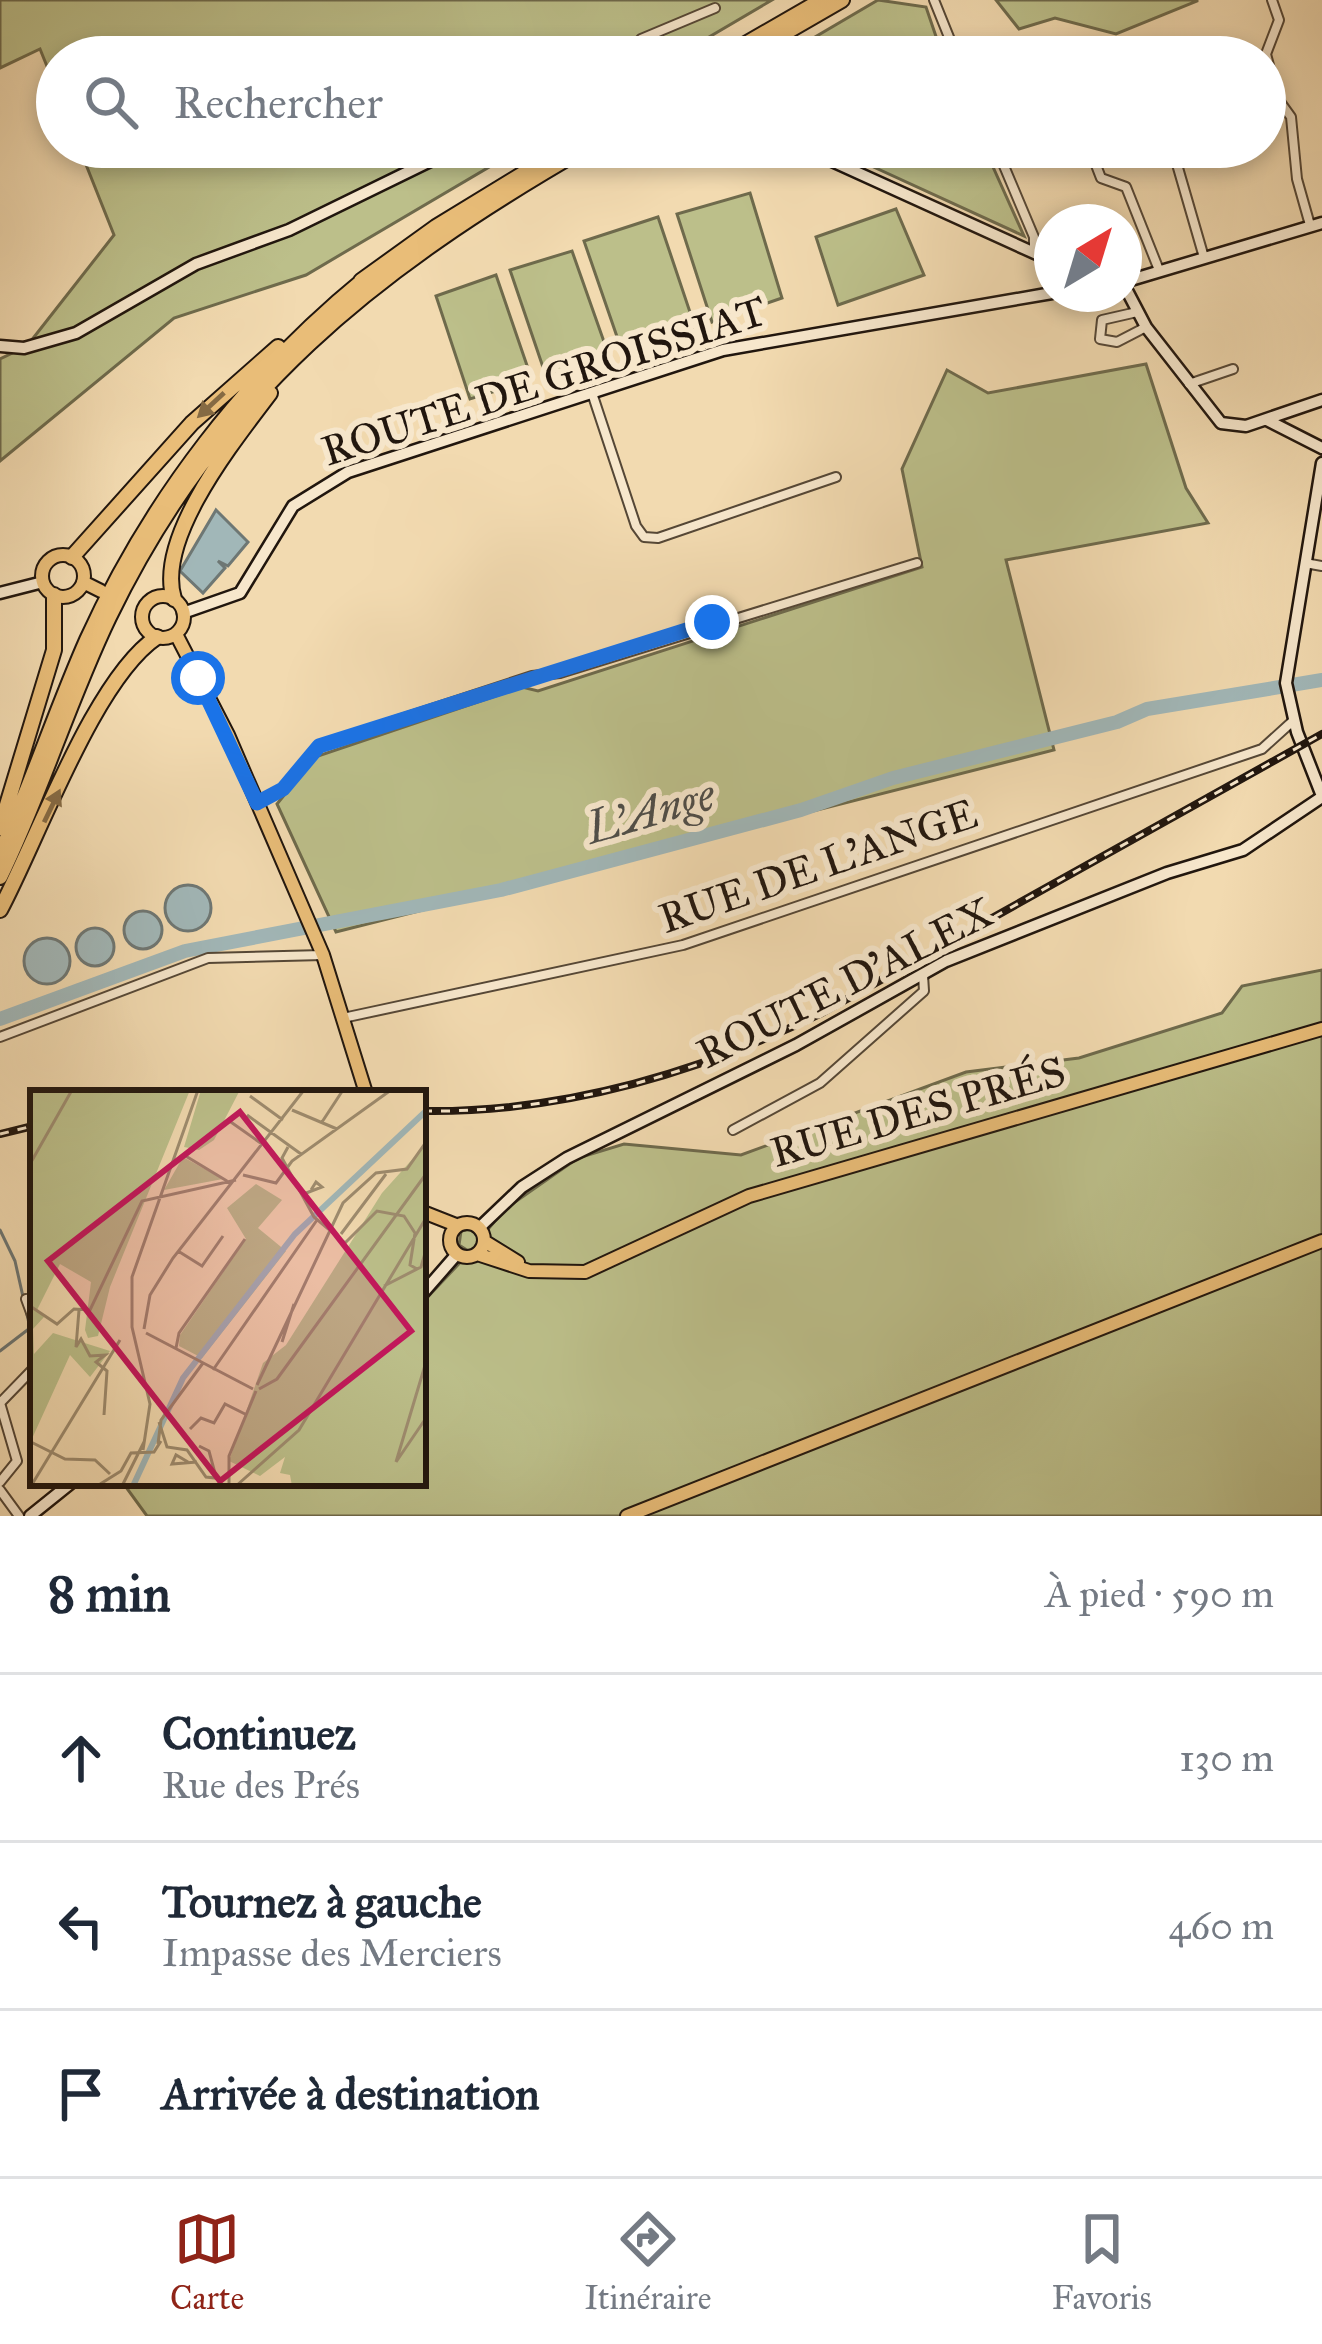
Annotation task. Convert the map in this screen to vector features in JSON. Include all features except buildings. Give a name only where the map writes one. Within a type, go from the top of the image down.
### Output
[{"type":"highway","points":[[759,36],[822,0]]},
{"type":"highway","points":[[779,36],[842,0]]},
{"type":"highway","points":[[72,557],[212,404],[366,278],[460,211],[532,168]]},
{"type":"highway","points":[[0,878],[97,644],[139,560],[218,442],[305,345],[416,253],[553,168]]},
{"type":"highway","points":[[0,854],[86,644],[159,508],[260,376],[366,278]]},
{"type":"highway","points":[[178,606],[171,561],[197,502],[305,345]]},
{"type":"highway","points":[[0,828],[53,650],[54,595]]},
{"type":"highway","points":[[0,910],[106,699],[129,664],[157,637]]},
{"type":"main road","points":[[72,557],[82,567],[83,582],[74,594],[54,595],[43,582],[52,558],[72,557]]},
{"type":"main road","points":[[83,582],[101,591]]},
{"type":"main road","points":[[144,610],[157,598],[178,606],[176,634],[308,918],[365,1090]]},
{"type":"main road","points":[[125,602],[144,610]]},
{"type":"main road","points":[[144,610],[145,627],[157,637],[176,634]]},
{"type":"main road","name":"RUE DES PRÉS","points":[[457,1254],[477,1254],[540,1273],[585,1272],[749,1196],[1322,1029]]},
{"type":"main road","points":[[426,1214],[453,1231],[482,1234],[540,1273]]},
{"type":"main road","points":[[453,1231],[457,1254]]},
{"type":"main road","points":[[477,1254],[482,1234]]},
{"type":"main road","points":[[627,1516],[1322,1241]]},
{"type":"street","points":[[934,0],[949,36]]},
{"type":"street","points":[[1272,0],[1280,20],[1273,36]]},
{"type":"street","points":[[648,36],[715,8]]},
{"type":"street","points":[[1142,277],[1203,254],[1316,224],[1297,179],[1291,117],[1286,110]]},
{"type":"street","points":[[0,346],[24,348],[76,333],[196,264],[290,230],[416,168]]},
{"type":"street","points":[[847,168],[1034,253]]},
{"type":"street","points":[[1005,168],[1034,237]]},
{"type":"street","points":[[1097,168],[1101,178],[1126,187],[1159,270]]},
{"type":"street","points":[[1178,168],[1203,254]]},
{"type":"street","name":"ROUTE DE GROISSIAT","points":[[178,606],[229,600],[247,586],[285,516],[323,483],[592,391],[757,342],[1034,296]]},
{"type":"street","points":[[1133,312],[1102,320],[1100,339],[1117,342],[1146,327]]},
{"type":"street","points":[[1138,312],[1221,422],[1246,427],[1322,400]]},
{"type":"street","points":[[1188,384],[1233,369]]},
{"type":"street","points":[[592,391],[636,526],[644,537],[658,538],[836,476]]},
{"type":"street","points":[[1267,420],[1322,448]]},
{"type":"street","points":[[1322,463],[1286,692],[1322,796]]},
{"type":"street","points":[[257,803],[283,789],[319,746],[532,676],[560,673],[712,622],[917,563]]},
{"type":"street","points":[[1305,563],[1322,566]]},
{"type":"street","points":[[0,593],[43,582]]},
{"type":"street","name":"RUE DE L'ANGE","points":[[341,1018],[683,945],[1262,749],[1294,720]]},
{"type":"street","name":"ROUTE D'ALEX","points":[[482,1234],[522,1187],[567,1158],[796,1046],[923,974],[1138,883],[1243,850],[1322,796]]},
{"type":"street","points":[[0,1037],[208,958],[323,955]]},
{"type":"street","points":[[734,1130],[820,1083],[924,992],[923,974]]},
{"type":"street","points":[[426,1290],[457,1254]]},
{"type":"street","points":[[26,1299],[30,1310]]},
{"type":"street","points":[[19,1516],[0,1486],[16,1461],[0,1403],[30,1372]]},
{"type":"street","points":[[30,1516],[67,1486]]},
{"type":"green space","points":[[0,0],[772,0],[711,36],[36,36],[36,51],[0,68]]},
{"type":"green space","points":[[878,0],[926,7],[936,36],[817,36]]},
{"type":"green space","points":[[996,0],[1197,1],[1116,34],[1055,18],[1019,29]]},
{"type":"green space","points":[[87,168],[487,168],[306,275],[174,318],[0,461],[0,359],[27,346],[114,235]]},
{"type":"green space","points":[[876,168],[993,168],[1024,236]]},
{"type":"green space","points":[[750,193],[782,298],[712,322],[677,214]]},
{"type":"green space","points":[[896,209],[924,275],[838,305],[816,237]]},
{"type":"green space","points":[[658,217],[695,327],[623,354],[584,241]]},
{"type":"green space","points":[[572,251],[608,353],[546,376],[510,270]]},
{"type":"green space","points":[[496,275],[532,380],[470,399],[436,296]]},
{"type":"green space","points":[[1146,364],[1186,488],[1208,523],[1006,560],[1054,750],[336,932],[277,804],[315,757],[522,687],[538,691],[922,567],[902,469],[947,370],[988,393]]},
{"type":"green space","points":[[1322,970],[1322,1516],[147,1516],[125,1486],[426,1486],[426,1299],[470,1252],[459,1245],[461,1231],[472,1229],[480,1239],[505,1209],[578,1158],[624,1144],[741,1155],[966,1072],[1079,1058],[1222,1013],[1242,986]]},
{"type":"shaded area","points":[[216,510],[248,542],[228,566],[218,561],[225,568],[203,593],[180,571]]},
{"type":"shaded area","points":[[188,885],[204,892],[211,908],[204,924],[188,931],[172,924],[165,908],[172,892]]},
{"type":"shaded area","points":[[143,911],[156,917],[162,930],[156,943],[143,949],[130,943],[124,930],[130,917]]},
{"type":"shaded area","points":[[95,928],[108,934],[114,947],[108,960],[95,966],[82,960],[76,947],[82,934]]},
{"type":"shaded area","points":[[47,938],[63,945],[70,961],[63,977],[47,984],[31,977],[24,961],[31,945]]},
{"type":"waterway","name":"L'Ange","points":[[0,1019],[185,951],[501,890],[801,810],[893,778],[1117,722],[1147,709],[1322,680]]},
{"type":"waterway","points":[[0,1230],[15,1261],[30,1328],[0,1351]]},
{"type":"railway","points":[[426,1111],[577,1097],[676,1072],[773,1035],[820,1014],[1322,734]]},
{"type":"railway","points":[[0,1134],[30,1127]]},
{"type":"route","points":[[198,678],[257,803],[279,793],[319,746],[712,622]]}]
